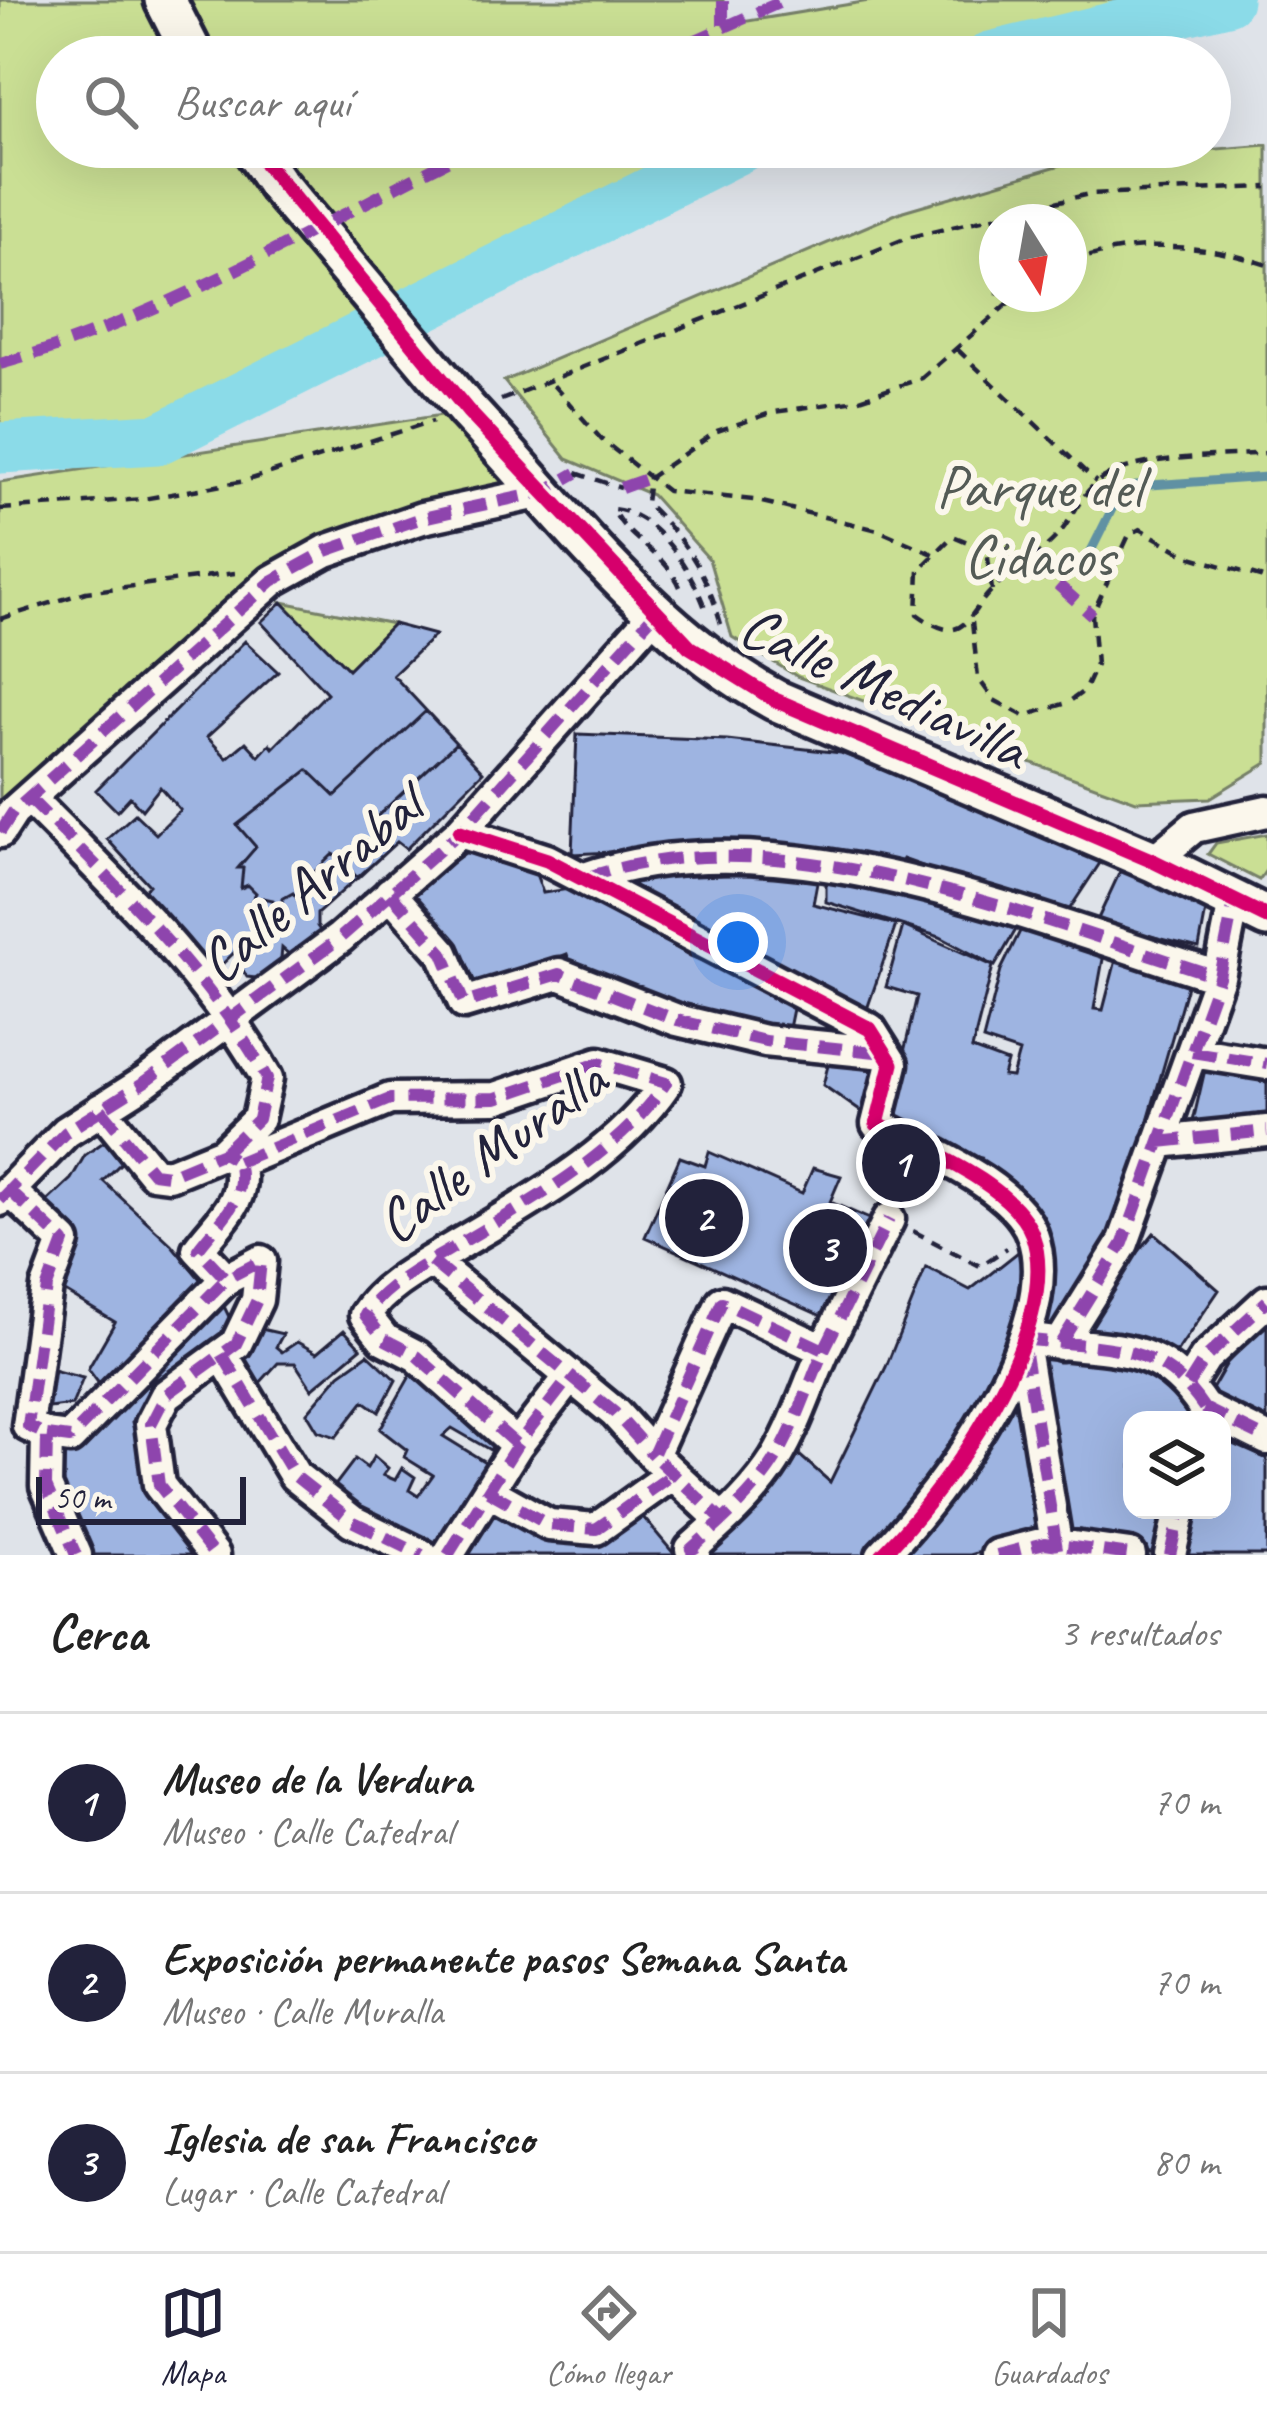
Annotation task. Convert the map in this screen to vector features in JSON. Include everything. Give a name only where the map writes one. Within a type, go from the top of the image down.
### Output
[{"type":"street","points":[[165,0],[183,36]]},
{"type":"street","name":"Calle Mediavilla","points":[[266,168],[466,411],[560,483],[668,602],[716,666],[775,700],[1154,861],[1251,909]]},
{"type":"street","points":[[0,832],[29,798],[272,581],[326,551],[422,518],[560,483]]},
{"type":"street","name":"Calle Arrabal","points":[[4,1195],[66,1132],[233,1019],[460,832],[668,602]]},
{"type":"street","points":[[29,798],[141,911],[233,1019],[267,1078],[258,1119],[230,1157],[169,1175],[153,1173],[101,1109]]},
{"type":"street","points":[[1154,861],[1195,827],[1267,811]]},
{"type":"street","points":[[460,832],[585,878],[870,1029],[892,1064],[877,1124],[996,1189],[1032,1232],[1039,1282],[1004,1390],[949,1477],[882,1555]]},
{"type":"street","points":[[585,878],[633,862],[750,856],[902,881],[1219,977]]},
{"type":"street","points":[[391,893],[443,953],[464,1003],[559,974],[583,980],[643,1011],[765,1041],[885,1053]]},
{"type":"street","points":[[1060,1344],[1123,1243],[1219,977],[1251,909]]},
{"type":"street","points":[[1192,1052],[1267,1064]]},
{"type":"street","name":"Calle Muralla","points":[[230,1157],[390,1099],[496,1098],[599,1064],[666,1083],[580,1168],[431,1261],[374,1301],[365,1315],[384,1339],[417,1356],[517,1445]]},
{"type":"street","points":[[1159,1142],[1267,1131]]},
{"type":"street","points":[[226,1279],[198,1249],[240,1197],[244,1184],[230,1157]]},
{"type":"street","points":[[4,1195],[64,1242],[47,1287],[28,1426],[47,1435],[70,1438],[226,1279],[261,1261],[257,1300],[236,1344],[166,1395],[151,1424],[159,1485],[214,1555]]},
{"type":"street","points":[[693,1552],[773,1464],[889,1219]]},
{"type":"street","points":[[431,1261],[615,1413],[722,1520]]},
{"type":"street","points":[[1198,1404],[1204,1358],[1267,1301]]},
{"type":"street","points":[[488,1491],[549,1525],[596,1529],[662,1465],[722,1302],[824,1350]]},
{"type":"street","points":[[1022,1339],[1141,1354],[1173,1368],[1198,1404],[1267,1439]]},
{"type":"street","points":[[1022,1339],[1057,1551]]},
{"type":"street","points":[[222,1354],[295,1476],[352,1521],[422,1555]]},
{"type":"street","points":[[448,1555],[517,1445],[569,1378]]},
{"type":"street","points":[[47,1435],[46,1486],[76,1555]]},
{"type":"street","points":[[1170,1555],[1178,1519]]},
{"type":"street","points":[[998,1555],[1046,1543],[1057,1551],[1130,1555]]},
{"type":"path","points":[[0,509],[143,499],[245,481],[552,384],[671,330],[907,238],[1089,194],[1267,187]]},
{"type":"path","points":[[1087,256],[1163,244],[1267,265]]},
{"type":"path","points":[[668,602],[657,551],[618,523],[613,509],[628,511],[674,550],[708,618],[722,627],[709,581],[693,551],[646,502],[649,478],[717,431],[774,412],[857,400],[922,378],[998,312]]},
{"type":"path","points":[[957,349],[1096,482]]},
{"type":"path","points":[[552,384],[602,440],[649,478],[688,497],[754,500],[878,530],[938,556]]},
{"type":"path","points":[[992,590],[987,550],[953,536],[920,570],[917,614],[934,626],[959,629],[972,622],[992,590],[1062,531],[1096,482],[1148,464],[1267,453]]},
{"type":"path","points":[[560,483],[620,488]]},
{"type":"path","points":[[972,622],[978,678],[994,700],[1008,712],[1040,714],[1084,691],[1096,665],[1092,615],[1129,535],[1140,529],[1188,556],[1267,579]]},
{"type":"path","points":[[0,619],[86,592],[248,571]]},
{"type":"path","points":[[889,1219],[980,1266],[1032,1232]]},
{"type":"green space","points":[[0,0],[723,0],[724,25],[875,0],[1227,0],[1077,36],[36,36],[36,168],[699,168],[158,439],[0,448]]},
{"type":"green space","name":"Parque del Cidacos","points":[[1267,145],[1267,763],[1210,798],[1136,801],[798,677],[732,637],[709,559],[652,495],[567,459],[504,381],[903,211],[1051,168],[1231,168],[1231,148]]},
{"type":"green space","points":[[468,411],[543,492],[271,568],[0,813],[0,482]]},
{"type":"green space","points":[[282,602],[393,624],[348,669]]},
{"type":"green space","points":[[1267,834],[1267,869],[1259,880],[1208,854],[1216,843]]},
{"type":"building","points":[[282,602],[348,669],[393,624],[435,635],[393,675],[483,772],[406,849],[397,842],[317,914],[317,926],[328,942],[300,964],[282,948],[280,970],[264,979],[247,977],[238,962],[240,947],[215,971],[208,965],[201,971],[136,899],[149,885],[107,839],[135,814],[156,834],[180,810],[160,787],[142,810],[130,797],[117,811],[96,790],[245,641],[278,672],[207,737],[227,758],[246,742],[259,756],[270,744],[273,748],[327,693],[261,622]]},
{"type":"building","points":[[426,711],[456,743],[369,824],[389,842],[389,849],[358,878],[333,854],[300,886],[306,894],[298,900],[293,893],[282,899],[283,907],[275,909],[273,900],[263,898],[258,906],[251,902],[256,893],[248,885],[241,888],[243,868],[238,868],[256,847],[237,825],[308,770],[335,796]]},
{"type":"building","points":[[577,734],[727,740],[841,753],[1104,857],[1065,916],[903,859],[900,865],[671,849],[572,854]]},
{"type":"building","points":[[478,851],[536,874],[543,893],[575,888],[690,956],[795,999],[787,1038],[617,996],[599,971],[571,966],[567,954],[466,993],[404,897],[465,853]]},
{"type":"building","points":[[1123,865],[1207,905],[1199,948],[1096,923]]},
{"type":"building","points":[[819,872],[813,904],[896,925],[865,1015],[808,990],[811,980],[604,879]]},
{"type":"building","points":[[826,872],[1021,921],[995,966],[940,937],[826,902]]},
{"type":"building","points":[[1025,921],[1105,948],[1094,1009],[1103,1010],[1118,952],[1191,972],[1113,1241],[1050,1338],[1030,1326],[1015,1201],[975,1167],[981,1158],[956,1152],[889,1117],[917,996],[886,987],[903,926],[993,966],[972,1049],[1007,1062],[1003,1076],[1012,1077],[1019,1052],[983,1040],[1001,970]]},
{"type":"building","points":[[831,1054],[882,1058],[867,1116],[823,1085]]},
{"type":"building","points":[[1207,1061],[1267,1069],[1267,1120],[1191,1130]]},
{"type":"building","points":[[108,1139],[127,1157],[103,1181],[171,1244],[205,1285],[102,1388],[88,1369],[115,1322],[55,1286],[39,1209],[71,1179],[85,1155]]},
{"type":"building","points":[[709,1152],[802,1193],[813,1168],[841,1176],[830,1202],[876,1222],[824,1317],[645,1237],[680,1157],[705,1166]]},
{"type":"building","points":[[1154,1233],[1219,1290],[1172,1359],[1073,1341],[1090,1311]]},
{"type":"building","points":[[1027,1245],[1029,1288],[1003,1371],[876,1555],[711,1555],[707,1549],[765,1500],[797,1453],[830,1482],[886,1367],[926,1267],[970,1290]]},
{"type":"building","points":[[219,1296],[233,1325],[132,1422],[149,1487],[200,1555],[93,1555],[61,1496],[54,1449],[78,1453],[95,1424]]},
{"type":"building","points":[[1267,1321],[1267,1434],[1221,1409],[1211,1391],[1227,1363]]},
{"type":"building","points":[[261,1329],[283,1334],[276,1347],[282,1352],[297,1342],[317,1353],[344,1330],[361,1348],[312,1389],[295,1363],[278,1363],[248,1396],[231,1366]]},
{"type":"building","points":[[368,1354],[396,1380],[379,1412],[364,1401],[336,1437],[318,1431],[307,1413],[340,1374]]},
{"type":"building","points":[[1045,1354],[1145,1369],[1191,1401],[1192,1411],[1123,1411],[1123,1519],[1170,1519],[1164,1554],[1066,1546],[1041,1394]]},
{"type":"building","points":[[418,1362],[499,1435],[490,1450],[452,1428],[443,1436],[498,1470],[443,1555],[327,1496],[355,1459],[367,1468],[374,1456],[388,1468],[383,1475],[395,1480],[402,1468],[415,1477],[409,1490],[418,1496],[433,1475],[404,1457],[407,1450],[380,1429]]},
{"type":"building","points":[[45,1368],[83,1378],[72,1405],[41,1409]]},
{"type":"building","points":[[1002,1401],[1030,1414],[1043,1534],[970,1555],[890,1555]]},
{"type":"building","points":[[1231,1443],[1267,1459],[1267,1555],[1180,1555],[1189,1519],[1231,1519]]},
{"type":"building","points":[[486,1500],[603,1543],[638,1511],[675,1555],[453,1555]]},
{"type":"waterway","points":[[1077,36],[1227,0]]},
{"type":"waterway","points":[[0,448],[158,439],[699,168]]},
{"type":"waterway","points":[[1087,559],[1119,495],[1136,486],[1267,477]]},
{"type":"marked path","points":[[723,0],[723,25]]},
{"type":"marked path","points":[[705,36],[785,0]]},
{"type":"marked path","points":[[0,364],[62,345],[183,295],[434,168]]},
{"type":"marked path","points":[[0,832],[13,812],[272,581],[326,551],[422,518],[543,492],[576,473]]},
{"type":"marked path","points":[[621,488],[649,478]]},
{"type":"marked path","points":[[1031,561],[1092,615]]},
{"type":"marked path","points":[[0,1200],[66,1132],[146,1081],[340,938],[460,832],[655,613]]},
{"type":"marked path","points":[[29,798],[188,965],[267,1078],[258,1119],[223,1153]]},
{"type":"marked path","points":[[585,878],[660,861],[740,857],[821,864],[987,902],[1219,977]]},
{"type":"marked path","points":[[390,893],[443,953],[464,1003],[559,974],[677,1020],[765,1041],[885,1053]]},
{"type":"marked path","points":[[1060,1344],[1123,1243],[1219,977],[1234,902]]},
{"type":"marked path","points":[[1192,1052],[1267,1064]]},
{"type":"marked path","points":[[238,1162],[390,1099],[496,1098],[599,1063],[666,1083],[599,1153],[545,1192],[408,1274],[365,1315],[384,1339],[417,1356],[517,1445]]},
{"type":"marked path","points":[[101,1109],[153,1173],[169,1175],[223,1153],[238,1162],[236,1199],[198,1249],[226,1279],[261,1261],[257,1300],[236,1344],[166,1395],[151,1424],[159,1485],[214,1555]]},
{"type":"marked path","points":[[1159,1142],[1267,1131]]},
{"type":"marked path","points":[[9,1190],[64,1242],[47,1287],[28,1426],[47,1435],[46,1486],[76,1555]]},
{"type":"marked path","points":[[824,1350],[889,1219]]},
{"type":"marked path","points":[[431,1261],[615,1413],[653,1455]]},
{"type":"marked path","points":[[47,1435],[70,1438],[226,1279]]},
{"type":"marked path","points":[[1188,1385],[1205,1358],[1267,1301]]},
{"type":"marked path","points":[[695,1555],[691,1549],[742,1501],[778,1456],[824,1350],[722,1302],[653,1455],[722,1520]]},
{"type":"marked path","points":[[1022,1339],[1101,1347],[1146,1358],[1186,1385],[1204,1408]]},
{"type":"marked path","points":[[1024,1348],[1058,1555]]},
{"type":"marked path","points":[[222,1354],[295,1476],[352,1521],[422,1555]]},
{"type":"marked path","points":[[448,1555],[517,1445],[569,1378]]},
{"type":"marked path","points":[[1204,1408],[1267,1439]]},
{"type":"marked path","points":[[488,1491],[549,1525],[596,1529],[670,1476]]},
{"type":"marked path","points":[[1170,1555],[1178,1519]]},
{"type":"marked path","points":[[997,1555],[1045,1543],[1130,1555]]},
{"type":"cycle path","points":[[269,168],[468,411],[690,647],[775,700],[1153,861],[1267,917]]},
{"type":"cycle path","points":[[460,832],[547,860],[870,1029],[892,1064],[877,1124],[987,1184],[1022,1216],[1032,1234],[1038,1272],[1032,1314],[1016,1360],[966,1450],[882,1555]]},
{"type":"place","name":"Museo de la Verdura","points":[[901,1163]]},
{"type":"place","name":"Exposición permanente pasos Semana Santa","points":[[704,1218]]},
{"type":"place","name":"Iglesia de san Francisco","points":[[828,1248]]}]
